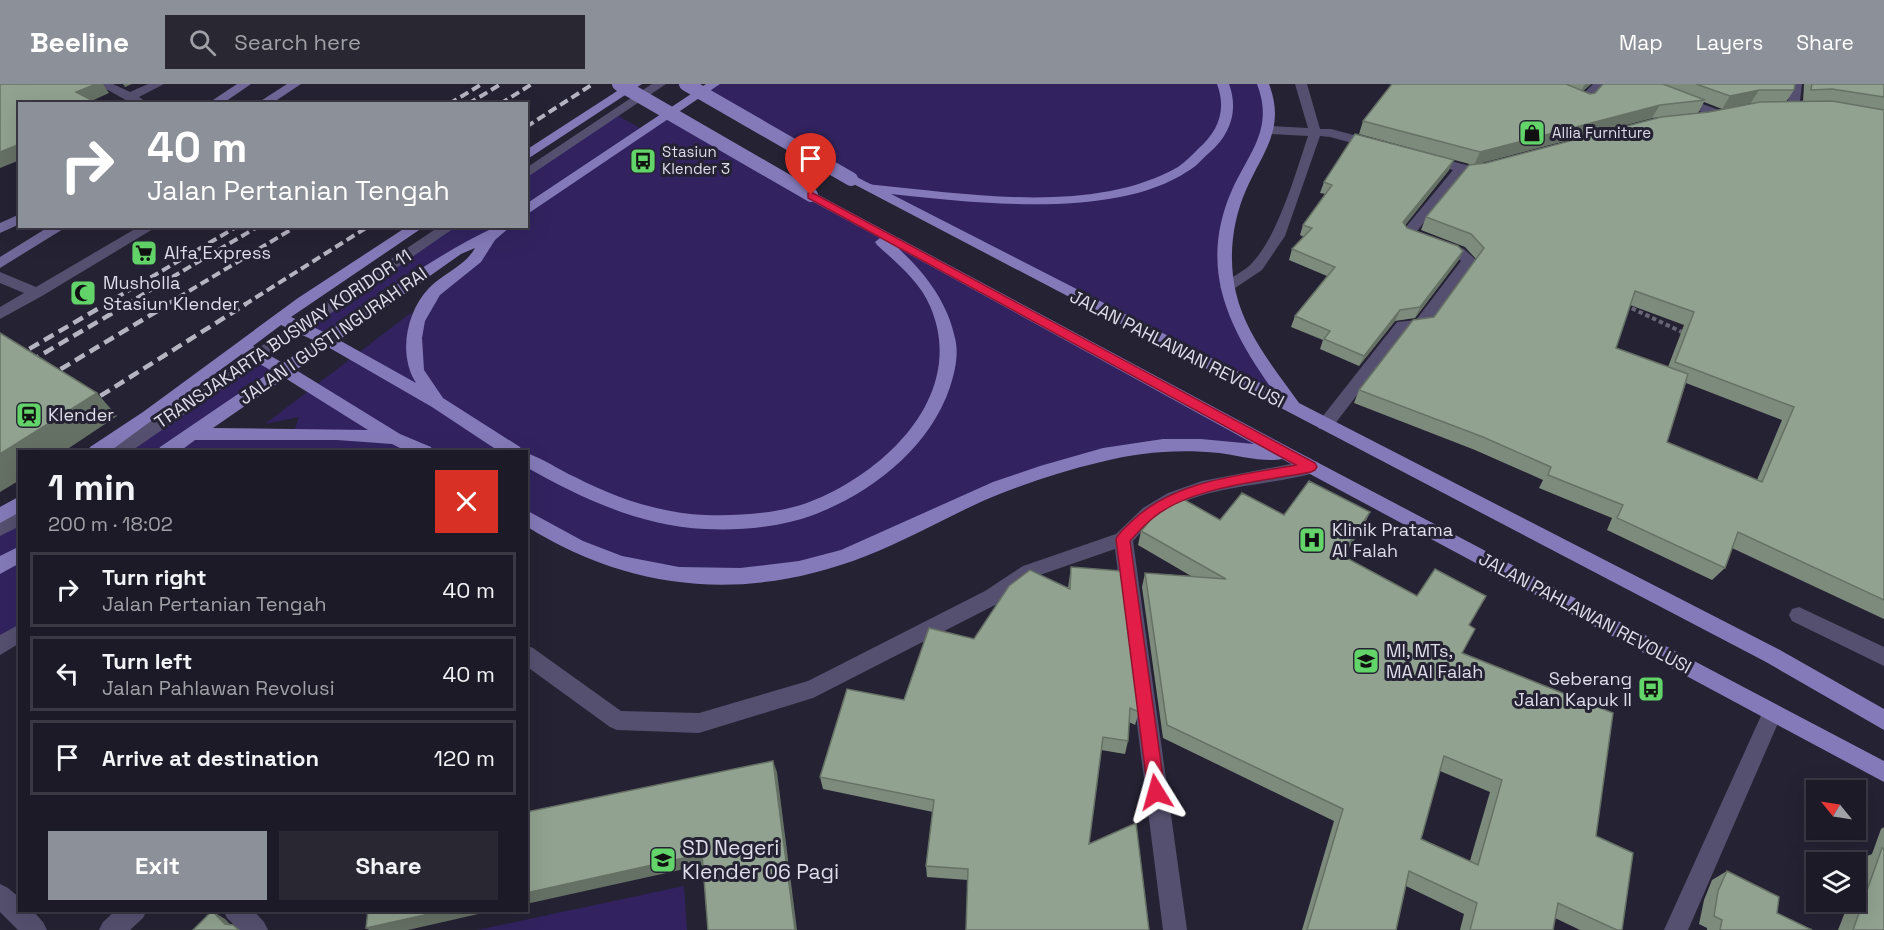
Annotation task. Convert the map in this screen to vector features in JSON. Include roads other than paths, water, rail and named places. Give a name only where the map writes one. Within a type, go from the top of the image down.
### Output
[{"type":"main road","points":[[216,102],[245,84]]},
{"type":"main road","points":[[265,102],[295,84]]},
{"type":"main road","name":"JALAN PAHLAWAN REVOLUSI","points":[[619,84],[856,221],[1288,455],[1884,772]]},
{"type":"main road","points":[[528,155],[636,84]]},
{"type":"main road","name":"JALAN PAHLAWAN REVOLUSI","points":[[686,84],[867,188],[1773,656],[1884,720]]},
{"type":"main road","points":[[528,210],[714,84]]},
{"type":"main road","points":[[867,188],[982,198],[1052,200],[1113,194],[1147,186],[1196,159],[1221,132],[1229,104],[1223,84]]},
{"type":"main road","points":[[1263,84],[1271,107],[1268,130],[1234,205],[1225,242],[1227,287],[1239,327],[1252,350],[1296,410]]},
{"type":"main road","points":[[0,229],[18,219]]},
{"type":"main road","points":[[528,460],[608,501],[670,519],[704,522],[779,517],[808,510],[853,489],[883,468],[902,451],[923,426],[934,407],[946,372],[947,337],[939,308],[920,280],[893,252],[856,221]]},
{"type":"main road","points":[[0,263],[58,228]]},
{"type":"main road","points":[[99,450],[149,416],[240,346],[415,228]]},
{"type":"main road","name":"JALAN I GUSTI NGURAH RAI","points":[[169,450],[456,251],[489,237],[501,228]]},
{"type":"main road","points":[[438,404],[416,370],[414,338],[417,321],[434,292],[476,259],[489,237]]},
{"type":"main road","points":[[280,318],[327,340],[438,404],[511,450]]},
{"type":"main road","points":[[240,346],[284,370],[394,438],[421,450]]},
{"type":"main road","points":[[192,434],[337,434],[394,438]]},
{"type":"main road","points":[[528,518],[595,555],[645,570],[664,574],[699,576],[775,572],[828,561],[915,527],[960,504],[1010,483],[1125,450],[1178,444],[1288,455]]},
{"type":"main road","points":[[0,516],[18,504]]},
{"type":"main road","points":[[0,566],[18,554]]},
{"type":"street","points":[[103,84],[139,102]]},
{"type":"street","points":[[130,97],[158,84]]},
{"type":"street","points":[[528,173],[660,84]]},
{"type":"street","points":[[1227,287],[1257,267],[1278,236],[1315,132],[1301,84]]},
{"type":"street","points":[[1537,84],[1583,101],[1600,84]]},
{"type":"street","points":[[1635,84],[1726,114],[1694,119]]},
{"type":"street","points":[[1793,109],[1796,84]]},
{"type":"street","points":[[1268,130],[1331,133],[1386,147]]},
{"type":"street","points":[[1419,156],[1474,171]]},
{"type":"street","points":[[1324,425],[1402,326],[1421,325],[1469,260],[1459,252],[1408,233],[1458,172],[1474,171],[1497,165]]},
{"type":"street","points":[[0,314],[148,228]]},
{"type":"street","name":"TRANSJAKARTA BUSWAY KORIDOR 11","points":[[120,450],[447,228]]},
{"type":"street","points":[[0,276],[37,292]]},
{"type":"street","points":[[528,655],[616,720],[699,723],[813,689],[992,597],[1030,571],[1123,539],[1149,513],[1174,498],[1202,488],[1311,467]]},
{"type":"street","points":[[0,529],[18,517]]},
{"type":"street","points":[[1123,539],[1175,930]]},
{"type":"street","points":[[1799,615],[1884,657]]},
{"type":"street","points":[[0,646],[18,633]]},
{"type":"street","points":[[1676,930],[1772,714]]},
{"type":"street","points":[[0,896],[36,930]]},
{"type":"street","points":[[111,930],[133,912]]},
{"type":"street","points":[[237,912],[256,930]]},
{"type":"railway","points":[[452,102],[482,84]]},
{"type":"railway","points":[[471,102],[501,84]]},
{"type":"railway","points":[[503,102],[532,84]]},
{"type":"railway","points":[[528,126],[593,84]]},
{"type":"railway","points":[[104,305],[235,228]]},
{"type":"railway","points":[[125,305],[256,228]]},
{"type":"railway","points":[[166,305],[294,228]]},
{"type":"railway","points":[[244,305],[366,228]]},
{"type":"railway","points":[[0,366],[106,304]]},
{"type":"railway","points":[[0,379],[128,304]]},
{"type":"railway","points":[[46,378],[169,304]]},
{"type":"railway","points":[[86,405],[246,304]]},
{"type":"place","name":"Allia Furniture","points":[[1532,133]]},
{"type":"place","name":"Stasiun Klender 3","points":[[643,161]]},
{"type":"place","name":"Alfa Express","points":[[144,253]]},
{"type":"place","name":"Musholla Stasiun Klender","points":[[83,293]]},
{"type":"place","name":"Klender","points":[[29,415]]},
{"type":"place","name":"Klinik Pratama Al Falah","points":[[1312,540]]},
{"type":"place","name":"MI, MTs, MA Al Falah","points":[[1366,661]]},
{"type":"place","name":"Seberang Jalan Kapuk II","points":[[1651,689]]},
{"type":"place","name":"SD Negeri Klender 06 Pagi","points":[[663,860]]}]
